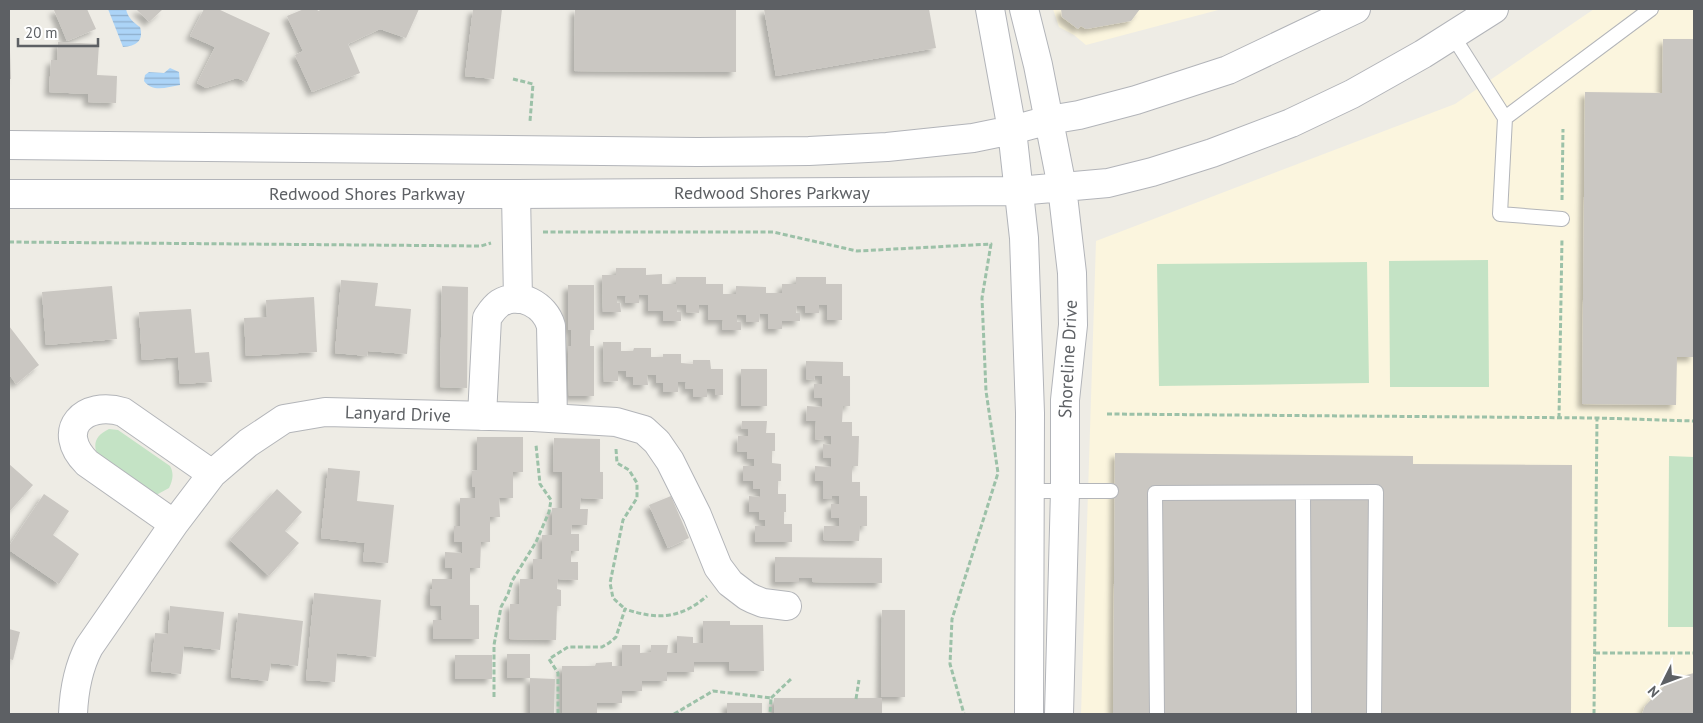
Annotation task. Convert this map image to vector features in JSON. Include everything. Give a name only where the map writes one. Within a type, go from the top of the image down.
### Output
[{"type":"street","name":"Shoreline Drive","points":[[990,9],[1012,130],[1024,238],[1030,413],[1029,714]]},
{"type":"street","name":"Shoreline Drive","points":[[1024,9],[1062,187],[1072,273],[1073,325],[1065,400],[1065,491],[1059,714]]},
{"type":"street","points":[[9,145],[697,152],[802,151],[897,146],[973,138],[1079,115],[1136,100],[1228,70],[1356,9]]},
{"type":"street","name":"Redwood Shores Parkway","points":[[9,194],[516,194],[1018,191],[1108,183],[1152,172],[1242,142],[1290,122],[1352,94],[1453,36],[1494,9]]},
{"type":"street","points":[[516,194],[518,298]]},
{"type":"street","points":[[482,416],[487,318],[500,303],[508,299],[518,298],[542,309],[551,326],[543,418]]},
{"type":"street","points":[[174,524],[81,457],[72,436],[78,419],[87,413],[99,409],[114,409],[123,412],[212,474]]},
{"type":"street","name":"Lanyard Drive","points":[[73,714],[77,684],[84,656],[174,524],[212,474],[248,443],[284,419],[325,412],[616,422],[644,430],[664,450],[697,515],[718,568],[727,579],[740,592],[753,599],[763,603],[788,606]]},
{"type":"lane","points":[[1505,118],[1651,9]]},
{"type":"lane","points":[[1453,36],[1505,118],[1500,214],[1562,219]]},
{"type":"lane","points":[[1030,491],[1111,491]]},
{"type":"lane","points":[[1157,714],[1155,493],[1376,492],[1374,714]]},
{"type":"lane","points":[[1302,493],[1304,714]]},
{"type":"path","points":[[513,79],[533,84],[530,121]]},
{"type":"path","points":[[1559,418],[1563,129]]},
{"type":"path","points":[[964,714],[950,664],[952,619],[998,473],[986,391],[982,298],[992,244]]},
{"type":"path","points":[[1107,414],[1598,418],[1694,421]]},
{"type":"path","points":[[494,697],[494,646],[501,607],[512,581],[536,542],[550,512],[551,500],[540,484],[543,418]]},
{"type":"path","points":[[1594,714],[1598,418]]},
{"type":"path","points":[[616,422],[616,456],[618,463],[629,470],[637,482],[637,498],[623,520],[610,583],[613,598],[625,609],[642,615],[669,616],[688,610],[727,579]]},
{"type":"path","points":[[558,714],[558,673],[549,659],[568,647],[602,647],[609,643],[616,637],[625,609]]},
{"type":"path","points":[[1595,653],[1694,653]]},
{"type":"path","points":[[770,714],[771,698],[791,679]]},
{"type":"path","points":[[856,699],[859,680]]},
{"type":"path","points":[[674,714],[713,691],[771,698]]},
{"type":"shaded area","points":[[1053,9],[1222,9],[1086,45],[1074,35],[1059,27]]},
{"type":"shaded area","points":[[1594,9],[1694,9],[1694,714],[1081,714],[1096,241],[1455,104]]},
{"type":"green space","points":[[1488,260],[1489,387],[1390,387],[1389,261]]},
{"type":"green space","points":[[1367,262],[1369,383],[1159,386],[1157,264]]},
{"type":"green space","points":[[109,429],[118,430],[170,466],[172,477],[169,488],[158,494],[150,494],[98,456],[95,448],[96,440]]},
{"type":"green space","points":[[1669,456],[1694,457],[1694,627],[1668,627]]},
{"type":"water","points":[[108,9],[126,9],[131,20],[140,27],[141,36],[138,42],[123,47]]},
{"type":"water","points":[[170,68],[179,72],[180,85],[156,88],[144,81],[145,75],[149,72],[164,73]]},
{"type":"building","points":[[87,9],[96,29],[67,41],[54,10]]},
{"type":"building","points":[[136,9],[163,9],[149,22]]},
{"type":"building","points":[[204,9],[218,9],[270,33],[247,82],[237,78],[206,88],[197,83],[215,47],[190,36]]},
{"type":"building","points":[[304,9],[317,9],[318,11],[323,9],[419,9],[406,38],[380,29],[348,44],[360,73],[312,92],[295,55],[303,51],[287,16]]},
{"type":"building","points":[[473,9],[502,9],[494,79],[465,76]]},
{"type":"building","points":[[575,9],[736,9],[736,72],[574,71]]},
{"type":"building","points":[[764,9],[929,9],[936,48],[776,76]]},
{"type":"building","points":[[1061,9],[1140,9],[1131,21],[1086,29],[1081,26],[1078,29],[1062,17]]},
{"type":"building","points":[[1663,39],[1694,39],[1694,357],[1677,357],[1676,405],[1582,404],[1585,92],[1662,93]]},
{"type":"building","points":[[58,42],[99,44],[97,75],[117,76],[116,103],[88,102],[88,94],[49,92],[51,60],[57,60]]},
{"type":"building","points":[[10,51],[11,79],[9,79]]},
{"type":"building","points":[[616,268],[646,268],[646,275],[662,274],[662,284],[676,284],[676,277],[706,277],[706,284],[723,284],[723,294],[736,294],[736,286],[766,287],[766,293],[782,293],[782,284],[796,284],[796,277],[826,277],[826,284],[842,284],[842,320],[827,320],[827,305],[819,305],[819,313],[805,313],[805,306],[797,306],[796,313],[800,313],[800,321],[782,321],[782,329],[768,329],[768,314],[760,314],[759,322],[746,322],[746,315],[737,315],[737,322],[741,322],[741,330],[722,330],[723,320],[708,320],[708,305],[699,305],[699,313],[686,312],[686,305],[677,305],[677,312],[681,312],[681,321],[663,321],[663,311],[648,311],[648,295],[639,295],[639,303],[625,303],[626,296],[617,296],[617,303],[620,303],[621,312],[603,312],[602,275],[616,275]]},
{"type":"building","points":[[341,280],[378,283],[375,306],[411,309],[407,354],[368,351],[367,356],[335,353]]},
{"type":"building","points":[[568,285],[594,285],[594,330],[590,330],[590,346],[594,346],[594,396],[569,396],[568,346],[571,346],[571,330],[568,330]]},
{"type":"building","points":[[112,286],[117,339],[46,345],[42,292]]},
{"type":"building","points":[[442,286],[468,287],[467,388],[440,387]]},
{"type":"building","points":[[314,297],[317,352],[246,356],[244,318],[267,317],[266,300]]},
{"type":"building","points":[[191,309],[195,353],[209,352],[212,382],[180,384],[178,357],[142,360],[139,312]]},
{"type":"building","points":[[9,326],[39,365],[16,384],[9,374]]},
{"type":"building","points":[[603,342],[621,342],[621,351],[633,351],[634,348],[651,348],[651,357],[663,357],[663,354],[681,354],[681,363],[693,364],[693,360],[710,360],[711,369],[723,369],[723,395],[715,395],[715,389],[707,389],[707,397],[693,397],[693,389],[685,389],[686,382],[678,382],[678,392],[663,392],[663,383],[656,383],[656,375],[647,375],[648,385],[633,385],[633,377],[626,377],[626,371],[618,371],[618,381],[604,382]]},
{"type":"building","points":[[806,361],[843,362],[843,376],[850,376],[850,406],[843,406],[842,422],[852,422],[852,436],[859,436],[858,466],[852,466],[852,482],[860,482],[860,496],[867,496],[867,526],[860,526],[859,541],[823,540],[824,526],[839,526],[839,518],[831,518],[831,504],[839,504],[839,496],[832,496],[832,499],[823,499],[823,481],[815,481],[815,466],[831,467],[831,458],[823,458],[823,444],[831,445],[831,436],[824,436],[824,440],[815,439],[816,421],[806,421],[807,406],[822,407],[822,398],[814,398],[814,384],[822,384],[822,376],[815,376],[814,380],[806,379]]},
{"type":"building","points":[[741,369],[767,369],[767,406],[741,406]]},
{"type":"building","points":[[742,421],[767,421],[766,433],[775,433],[775,451],[772,451],[772,463],[781,464],[781,481],[778,481],[778,494],[786,494],[784,524],[792,524],[792,542],[755,542],[755,526],[765,526],[765,520],[759,519],[759,512],[749,512],[749,496],[760,497],[760,489],[753,489],[753,481],[743,481],[743,466],[754,466],[754,459],[747,459],[747,452],[737,451],[738,436],[748,436],[748,429],[741,429]]},
{"type":"building","points":[[477,437],[523,437],[523,472],[513,472],[513,498],[499,498],[500,517],[490,517],[490,542],[481,542],[480,568],[470,568],[470,605],[479,605],[479,639],[433,639],[433,620],[442,620],[441,606],[430,605],[432,579],[452,579],[452,568],[445,568],[445,552],[462,553],[462,542],[454,542],[454,526],[460,526],[460,498],[475,498],[475,487],[472,487],[472,471],[477,470]]},
{"type":"building","points":[[554,438],[600,439],[600,472],[603,472],[603,499],[581,498],[580,509],[588,509],[587,525],[572,525],[571,534],[579,534],[579,551],[571,551],[571,562],[578,562],[578,580],[558,579],[557,589],[561,590],[561,606],[557,606],[556,640],[509,639],[510,604],[519,604],[520,579],[533,579],[533,559],[542,559],[542,535],[552,535],[552,508],[562,508],[562,472],[553,472]]},
{"type":"building","points":[[1115,453],[1413,456],[1413,464],[1572,465],[1571,714],[1113,714]]},
{"type":"building","points":[[9,464],[33,485],[9,512]]},
{"type":"building","points":[[328,468],[360,471],[357,501],[394,505],[388,563],[363,561],[365,543],[321,538]]},
{"type":"building","points":[[277,489],[302,512],[285,531],[299,543],[269,576],[230,540]]},
{"type":"building","points":[[44,494],[69,511],[53,535],[79,554],[59,584],[9,550],[9,546]]},
{"type":"building","points":[[671,496],[689,538],[668,548],[649,505]]},
{"type":"building","points":[[775,557],[882,558],[882,583],[812,582],[812,578],[799,578],[799,582],[775,582]]},
{"type":"building","points":[[314,593],[381,600],[376,657],[337,653],[335,682],[306,680]]},
{"type":"building","points":[[170,606],[224,612],[220,650],[184,646],[181,674],[151,671],[155,633],[168,634]]},
{"type":"building","points":[[882,610],[905,610],[905,697],[881,697]]},
{"type":"building","points":[[238,613],[303,621],[298,666],[271,663],[268,681],[231,677]]},
{"type":"building","points":[[703,621],[730,621],[730,625],[763,625],[764,671],[730,671],[729,662],[694,662],[694,672],[667,672],[667,681],[642,681],[642,691],[622,691],[622,703],[597,703],[597,713],[562,713],[562,666],[595,666],[596,663],[612,662],[612,666],[622,666],[622,645],[640,645],[640,653],[651,652],[651,645],[668,645],[667,653],[677,653],[677,636],[693,637],[693,643],[703,643]]},
{"type":"building","points":[[9,629],[20,632],[13,660],[9,659]]},
{"type":"building","points":[[507,654],[530,654],[530,678],[507,678]]},
{"type":"building","points":[[455,655],[492,655],[492,679],[455,679]]},
{"type":"building","points":[[1694,673],[1694,714],[1642,714],[1645,706],[1671,679]]},
{"type":"building","points":[[530,678],[555,679],[554,714],[530,714]]},
{"type":"building","points":[[774,698],[882,698],[882,714],[774,714]]},
{"type":"building","points":[[727,703],[762,703],[762,714],[727,714]]}]
